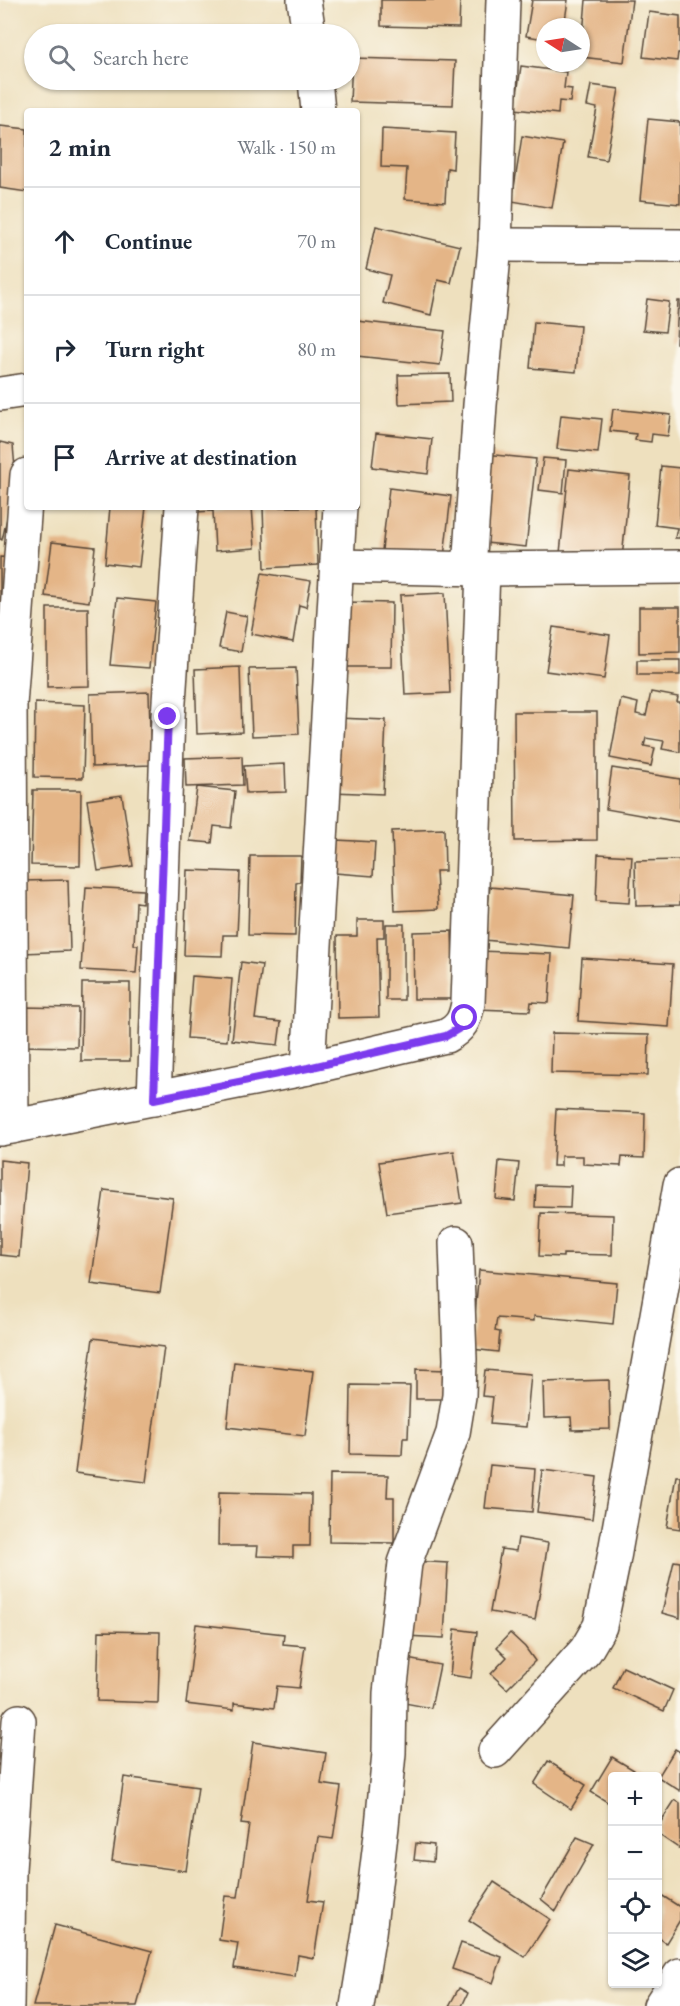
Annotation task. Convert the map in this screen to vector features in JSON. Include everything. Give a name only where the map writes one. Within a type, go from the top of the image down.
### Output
[{"type":"street","points":[[304,0],[308,24]]},
{"type":"street","points":[[24,510],[10,705],[6,1128],[308,1068],[446,1036],[458,1029],[465,1018],[468,1003],[480,405],[495,245],[503,0]]},
{"type":"street","points":[[316,90],[318,108]]},
{"type":"street","points":[[495,245],[680,246]]},
{"type":"street","points":[[0,394],[24,390]]},
{"type":"street","points":[[154,1099],[168,717],[182,510]]},
{"type":"street","points":[[308,1068],[340,510]]},
{"type":"street","points":[[337,566],[476,569],[680,567]]},
{"type":"street","points":[[495,1751],[586,1650],[600,1626],[680,1185]]},
{"type":"street","points":[[357,2006],[369,1933],[382,1826],[389,1753],[390,1693],[405,1563],[453,1433],[459,1396],[456,1244]]},
{"type":"street","points":[[7,2006],[9,1870],[19,1721]]},
{"type":"street","points":[[660,2006],[680,1975]]},
{"type":"building","points":[[381,0],[460,0],[459,28],[381,26]]},
{"type":"building","points":[[532,0],[568,0],[565,18],[536,18],[536,38],[526,36]]},
{"type":"building","points":[[586,0],[632,0],[624,62],[590,58],[590,18],[584,18]]},
{"type":"building","points":[[649,12],[680,16],[680,53],[678,53],[677,61],[643,57]]},
{"type":"building","points":[[360,58],[455,61],[453,105],[350,102],[351,90],[360,90]]},
{"type":"building","points":[[521,66],[536,68],[536,72],[566,72],[564,88],[572,89],[570,102],[559,101],[558,114],[515,109]]},
{"type":"building","points":[[591,85],[619,89],[606,160],[588,157],[597,108],[587,106]]},
{"type":"building","points":[[648,119],[680,122],[680,204],[640,200]]},
{"type":"building","points":[[0,126],[24,129],[24,192],[0,188]]},
{"type":"building","points":[[382,129],[455,133],[453,169],[447,168],[445,202],[405,199],[407,168],[381,167]]},
{"type":"building","points":[[522,136],[563,143],[552,208],[512,201]]},
{"type":"building","points":[[376,226],[460,246],[451,283],[438,280],[431,315],[383,303],[390,275],[366,269]]},
{"type":"building","points":[[647,299],[669,302],[665,332],[643,330]]},
{"type":"building","points":[[678,301],[680,301],[680,343],[676,343]]},
{"type":"building","points":[[360,321],[445,331],[440,365],[360,356]]},
{"type":"building","points":[[534,322],[580,326],[576,372],[530,368]]},
{"type":"building","points":[[450,374],[451,402],[399,404],[398,375]]},
{"type":"building","points":[[613,409],[671,415],[668,436],[652,434],[651,442],[635,440],[636,434],[610,431]]},
{"type":"building","points":[[561,415],[602,419],[598,453],[557,449]]},
{"type":"building","points":[[376,433],[432,439],[428,474],[372,467]]},
{"type":"building","points":[[0,442],[13,445],[17,493],[12,496],[2,540],[0,539]]},
{"type":"building","points":[[485,454],[536,459],[526,547],[475,542]]},
{"type":"building","points":[[543,458],[566,460],[563,493],[539,490]]},
{"type":"building","points":[[661,466],[680,468],[680,538],[675,538],[677,528],[655,525]]},
{"type":"building","points":[[569,469],[630,476],[622,559],[560,553]]},
{"type":"building","points":[[389,488],[451,496],[444,557],[382,550]]},
{"type":"building","points":[[110,510],[146,510],[139,567],[105,563]]},
{"type":"building","points":[[196,510],[252,510],[255,548],[215,551],[213,511],[196,512]]},
{"type":"building","points":[[263,510],[316,510],[318,565],[265,568]]},
{"type":"building","points":[[52,542],[95,547],[89,602],[45,596]]},
{"type":"building","points":[[0,557],[13,558],[0,637]]},
{"type":"building","points":[[262,573],[311,581],[306,607],[299,605],[293,642],[251,634]]},
{"type":"building","points":[[445,593],[450,693],[405,695],[400,595]]},
{"type":"building","points":[[117,598],[156,602],[149,668],[110,665]]},
{"type":"building","points":[[345,602],[392,603],[391,667],[344,667]]},
{"type":"building","points":[[639,607],[680,607],[680,652],[639,653]]},
{"type":"building","points":[[47,608],[88,608],[89,686],[47,687]]},
{"type":"building","points":[[226,612],[247,616],[241,652],[219,648]]},
{"type":"building","points":[[553,627],[610,635],[604,679],[546,671]]},
{"type":"building","points":[[637,660],[680,660],[680,675],[637,675]]},
{"type":"building","points":[[240,667],[242,732],[197,734],[195,669]]},
{"type":"building","points":[[296,668],[299,734],[252,736],[249,669]]},
{"type":"building","points":[[149,692],[151,765],[92,767],[90,694]]},
{"type":"building","points":[[651,692],[678,697],[677,702],[680,702],[680,752],[662,749],[664,741],[646,738],[644,746],[655,748],[651,766],[610,758],[621,699],[638,703],[636,714],[646,716]]},
{"type":"building","points":[[35,703],[85,705],[83,778],[34,777]]},
{"type":"building","points":[[514,712],[597,712],[597,840],[515,841]]},
{"type":"building","points":[[337,718],[386,720],[383,794],[333,792]]},
{"type":"building","points":[[242,756],[243,785],[186,787],[185,758]]},
{"type":"building","points":[[285,764],[286,792],[246,793],[244,766]]},
{"type":"building","points":[[612,768],[680,779],[680,822],[606,809]]},
{"type":"building","points":[[197,787],[235,791],[231,828],[214,826],[212,843],[190,841]]},
{"type":"building","points":[[33,790],[81,790],[80,866],[31,865]]},
{"type":"building","points":[[122,795],[133,866],[98,871],[87,800]]},
{"type":"building","points":[[444,829],[445,871],[436,871],[438,909],[395,911],[392,831]]},
{"type":"building","points":[[336,840],[375,842],[373,876],[335,873]]},
{"type":"building","points":[[598,854],[632,856],[629,903],[596,901]]},
{"type":"building","points":[[250,856],[301,856],[300,882],[296,883],[295,936],[248,935]]},
{"type":"building","points":[[680,860],[680,905],[636,906],[635,861]]},
{"type":"building","points":[[187,870],[240,872],[237,935],[223,935],[222,956],[184,955]]},
{"type":"building","points":[[68,880],[70,951],[24,953],[22,881]]},
{"type":"building","points":[[86,887],[143,890],[142,903],[136,902],[134,945],[138,945],[136,973],[81,970]]},
{"type":"building","points":[[490,887],[574,895],[569,948],[484,940]]},
{"type":"building","points":[[357,920],[384,920],[384,937],[377,937],[379,1017],[338,1018],[337,936],[357,936]]},
{"type":"building","points":[[386,924],[404,924],[404,1000],[386,1000]]},
{"type":"building","points":[[452,931],[454,999],[414,999],[413,932]]},
{"type":"building","points":[[479,951],[552,954],[549,1003],[531,1002],[530,1011],[477,1009]]},
{"type":"building","points":[[582,958],[673,964],[669,1027],[578,1021]]},
{"type":"building","points":[[241,962],[262,965],[255,1019],[281,1022],[278,1045],[232,1040]]},
{"type":"building","points":[[192,976],[232,979],[227,1041],[187,1038]]},
{"type":"building","points":[[82,983],[130,983],[130,1061],[81,1061]]},
{"type":"building","points":[[20,1007],[78,1008],[77,1047],[19,1046]]},
{"type":"building","points":[[552,1033],[649,1035],[648,1075],[551,1073]]},
{"type":"building","points":[[556,1109],[645,1113],[644,1158],[622,1157],[621,1166],[583,1164],[583,1156],[561,1156],[561,1166],[553,1166]]},
{"type":"building","points":[[454,1151],[462,1203],[387,1213],[379,1162]]},
{"type":"building","points":[[0,1160],[27,1163],[19,1257],[0,1255]]},
{"type":"building","points":[[499,1161],[519,1163],[515,1201],[496,1199]]},
{"type":"building","points":[[536,1185],[571,1186],[570,1208],[535,1207]]},
{"type":"building","points":[[104,1190],[173,1198],[160,1293],[91,1284]]},
{"type":"building","points":[[541,1213],[613,1215],[612,1255],[539,1256]]},
{"type":"building","points":[[479,1270],[617,1283],[613,1324],[534,1316],[534,1321],[497,1318],[495,1331],[500,1332],[498,1352],[472,1349]]},
{"type":"building","points":[[93,1338],[164,1347],[146,1482],[75,1473]]},
{"type":"building","points":[[234,1362],[313,1371],[305,1436],[227,1427]]},
{"type":"building","points":[[416,1369],[447,1370],[446,1399],[416,1399]]},
{"type":"building","points":[[485,1370],[531,1374],[526,1427],[490,1424],[493,1397],[482,1396]]},
{"type":"building","points":[[609,1380],[610,1429],[572,1430],[571,1417],[544,1418],[543,1382]]},
{"type":"building","points":[[351,1385],[410,1386],[408,1438],[403,1438],[402,1455],[350,1454]]},
{"type":"building","points":[[490,1465],[535,1469],[532,1512],[485,1508]]},
{"type":"building","points":[[542,1470],[597,1477],[592,1519],[537,1512]]},
{"type":"building","points":[[330,1474],[388,1475],[387,1497],[394,1497],[394,1543],[329,1542]]},
{"type":"building","points":[[676,1476],[680,1476],[680,1529],[667,1527]]},
{"type":"building","points":[[219,1492],[311,1494],[310,1546],[293,1546],[293,1557],[257,1556],[258,1546],[218,1546]]},
{"type":"building","points":[[518,1538],[548,1543],[535,1620],[490,1612],[501,1549],[516,1551]]},
{"type":"building","points":[[411,1561],[448,1563],[444,1638],[406,1636]]},
{"type":"building","points":[[674,1561],[680,1562],[680,1618],[662,1613]]},
{"type":"building","points":[[196,1624],[284,1634],[283,1644],[305,1646],[299,1688],[277,1686],[274,1708],[234,1703],[234,1710],[186,1704]]},
{"type":"building","points":[[455,1629],[477,1632],[471,1678],[450,1675]]},
{"type":"building","points":[[99,1631],[160,1632],[158,1703],[97,1701]]},
{"type":"building","points":[[510,1633],[525,1647],[535,1661],[507,1689],[491,1674],[507,1657],[497,1647]]},
{"type":"building","points":[[407,1659],[440,1665],[431,1708],[399,1702]]},
{"type":"building","points":[[623,1667],[673,1690],[664,1711],[613,1688]]},
{"type":"building","points":[[253,1742],[326,1753],[321,1784],[341,1787],[333,1839],[318,1837],[308,1900],[323,1902],[314,1958],[298,1955],[295,1977],[234,1968],[238,1943],[219,1940],[225,1896],[238,1897],[249,1825],[241,1824]]},
{"type":"building","points":[[675,1749],[680,1752],[680,1791],[662,1780],[661,1772]]},
{"type":"building","points":[[612,1757],[637,1772],[608,1772],[608,1803],[591,1792]]},
{"type":"building","points":[[548,1761],[586,1785],[571,1809],[534,1784]]},
{"type":"building","points":[[124,1777],[198,1787],[186,1871],[112,1861]]},
{"type":"building","points":[[675,1800],[680,1803],[680,1849],[662,1837],[662,1820]]},
{"type":"building","points":[[577,1837],[594,1844],[556,1911],[541,1899]]},
{"type":"building","points":[[416,1843],[434,1845],[433,1862],[414,1860]]},
{"type":"building","points":[[494,1882],[550,1919],[525,1957],[469,1920]]},
{"type":"building","points":[[662,1896],[680,1907],[680,1920],[666,1943],[662,1940]]},
{"type":"building","points":[[55,1925],[152,1951],[137,2006],[33,2006]]},
{"type":"building","points":[[461,1943],[502,1957],[493,1983],[452,1969]]},
{"type":"building","points":[[459,1988],[468,1993],[462,2006],[449,2006]]},
{"type":"route","points":[[168,717],[154,1099],[308,1068],[446,1036],[458,1029],[465,1018]]}]
